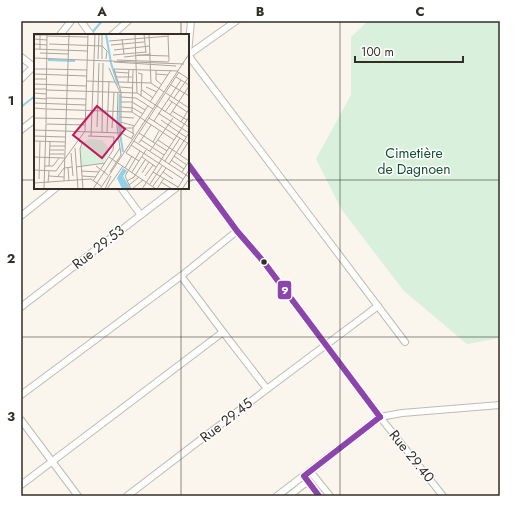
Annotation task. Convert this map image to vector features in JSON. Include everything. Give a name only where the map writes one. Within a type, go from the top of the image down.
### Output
[{"type":"street","points":[[61,34],[71,21]]},
{"type":"street","points":[[81,21],[90,34]]},
{"type":"street","points":[[113,34],[128,21]]},
{"type":"street","points":[[189,43],[191,21]]},
{"type":"street","points":[[189,53],[236,21]]},
{"type":"street","points":[[189,55],[405,342]]},
{"type":"street","points":[[21,57],[34,66],[21,79]]},
{"type":"street","points":[[21,130],[34,120]]},
{"type":"street","name":"Rue 29.40","points":[[189,165],[237,232],[263,261],[380,417],[443,496]]},
{"type":"street","points":[[189,178],[195,174]]},
{"type":"street","points":[[21,216],[55,189]]},
{"type":"street","points":[[122,189],[140,214]]},
{"type":"street","name":"Rue 29.53","points":[[21,307],[140,214],[175,189]]},
{"type":"street","points":[[21,395],[181,276],[237,232]]},
{"type":"street","points":[[181,276],[267,389]]},
{"type":"street","name":"Rue 29.45","points":[[127,496],[378,306]]},
{"type":"street","points":[[21,485],[223,332]]},
{"type":"street","points":[[289,496],[306,479],[310,471],[380,417],[410,412],[500,405]]},
{"type":"street","points":[[21,420],[78,496]]},
{"type":"street","points":[[310,471],[330,496]]},
{"type":"street","points":[[277,496],[306,479]]},
{"type":"street","points":[[306,479],[319,496]]},
{"type":"green space","name":"Cimetière de Dagnoen","points":[[368,21],[500,21],[500,338],[467,344],[404,291],[342,210],[316,159],[351,95],[351,37]]},
{"type":"waterway","points":[[91,34],[102,21]]},
{"type":"waterway","points":[[21,107],[34,97]]},
{"type":"transit line","name":"9","points":[[189,165],[237,231],[263,261],[380,417]]},
{"type":"transit line","name":"9","points":[[319,496],[304,476],[380,417]]}]
